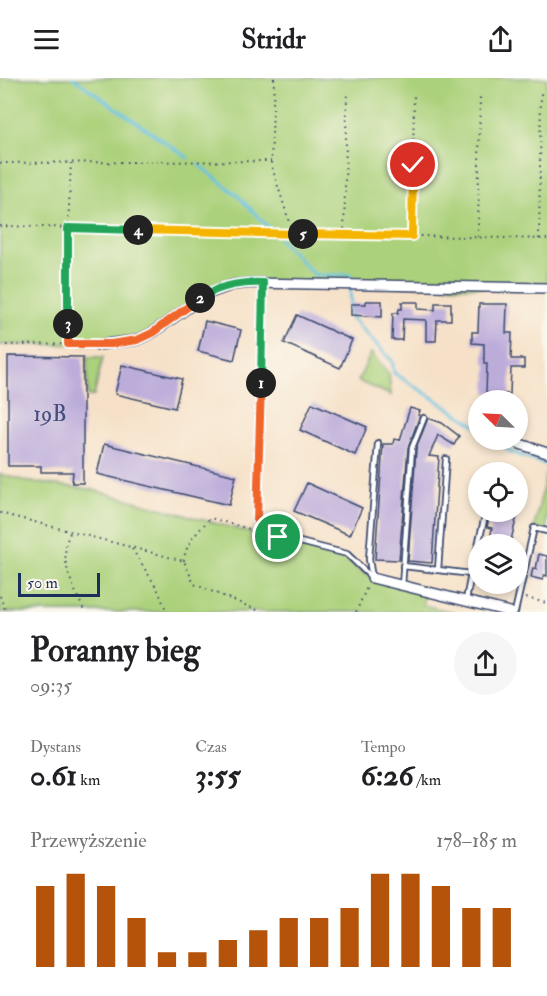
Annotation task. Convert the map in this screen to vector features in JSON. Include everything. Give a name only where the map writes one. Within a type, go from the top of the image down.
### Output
[{"type":"street","points":[[98,345],[137,340],[152,333],[194,301],[218,289],[251,283],[547,288]]},
{"type":"street","points":[[528,447],[547,453]]},
{"type":"street","points":[[372,578],[512,612]]},
{"type":"lane","points":[[263,283],[257,521],[262,530],[269,534],[347,554],[372,578]]},
{"type":"lane","points":[[402,586],[412,448],[424,418]]},
{"type":"lane","points":[[372,578],[369,559],[378,443]]},
{"type":"lane","points":[[438,570],[446,459]]},
{"type":"lane","points":[[512,612],[519,596],[534,528],[547,531]]},
{"type":"lane","points":[[403,566],[468,574]]},
{"type":"lane","points":[[465,601],[468,588]]},
{"type":"path","points":[[274,78],[271,161],[293,234]]},
{"type":"path","points":[[344,235],[347,92]]},
{"type":"path","points":[[539,239],[542,92]]},
{"type":"path","points":[[412,236],[414,93]]},
{"type":"path","points":[[477,237],[480,93]]},
{"type":"path","points":[[0,163],[271,161]]},
{"type":"path","points":[[68,344],[68,228],[71,163]]},
{"type":"path","points":[[0,226],[547,239]]},
{"type":"path","points":[[0,345],[98,345]]},
{"type":"path","points":[[0,513],[184,561]]},
{"type":"path","points":[[262,612],[194,584],[184,561],[184,551],[210,518],[269,534]]},
{"type":"path","points":[[70,532],[66,540],[69,576],[85,612]]},
{"type":"path","points":[[132,549],[157,588],[167,612]]},
{"type":"path","points":[[356,612],[372,578]]},
{"type":"path","points":[[0,596],[6,612]]},
{"type":"path","points":[[519,596],[547,603]]},
{"type":"green space","points":[[0,78],[547,78],[547,288],[251,283],[218,289],[152,333],[111,344],[0,345]]},
{"type":"green space","points":[[371,353],[389,374],[391,395],[358,381]]},
{"type":"green space","points":[[87,357],[103,357],[94,396],[88,396]]},
{"type":"green space","points":[[547,470],[547,531],[534,528]]},
{"type":"green space","points":[[0,474],[30,482],[90,489],[344,558],[371,577],[425,591],[423,605],[453,612],[0,612]]},
{"type":"building","points":[[366,301],[382,301],[382,317],[351,315],[351,304],[366,304]]},
{"type":"building","points":[[402,302],[418,302],[418,309],[435,310],[435,303],[451,303],[451,320],[437,320],[436,341],[426,341],[426,320],[403,319],[402,340],[392,340],[393,313],[398,313],[399,309],[402,309]]},
{"type":"building","points":[[479,304],[507,304],[506,333],[512,333],[511,359],[524,359],[524,368],[511,368],[510,390],[486,390],[487,364],[484,364],[484,344],[472,343],[472,332],[478,332]]},
{"type":"building","points":[[297,315],[352,340],[340,368],[284,343]]},
{"type":"building","points":[[205,321],[241,330],[234,360],[198,351]]},
{"type":"building","points":[[8,356],[83,357],[83,483],[72,483],[73,472],[41,472],[41,466],[8,466]]},
{"type":"building","points":[[122,365],[182,379],[175,408],[115,394]]},
{"type":"building","points":[[312,403],[367,427],[355,455],[300,430]]},
{"type":"building","points":[[410,408],[420,411],[418,415],[420,415],[408,448],[399,560],[375,559],[383,444],[393,444],[394,439],[400,440]]},
{"type":"building","points":[[428,418],[442,423],[459,436],[454,445],[438,435],[429,456],[439,457],[432,563],[408,561],[416,449]]},
{"type":"building","points":[[104,444],[236,476],[229,505],[97,474]]},
{"type":"building","points":[[307,483],[362,508],[350,535],[294,511]]},
{"type":"building","points":[[488,522],[516,522],[512,534],[491,534],[492,528],[487,527]]},
{"type":"building","points":[[539,554],[547,556],[547,576],[544,575],[543,580],[531,577],[533,568],[536,569]]},
{"type":"waterway","points":[[73,78],[188,158]]},
{"type":"waterway","points":[[199,165],[237,195],[270,229]]},
{"type":"waterway","points":[[279,239],[315,275],[351,275],[350,316],[392,361],[394,373],[468,421]]},
{"type":"waterway","points":[[508,450],[547,465]]},
{"type":"route","points":[[278,537],[262,530],[257,521],[263,283],[232,285],[218,289],[194,301],[152,333],[137,340],[111,344],[68,344],[68,228],[412,236],[413,165]]}]
